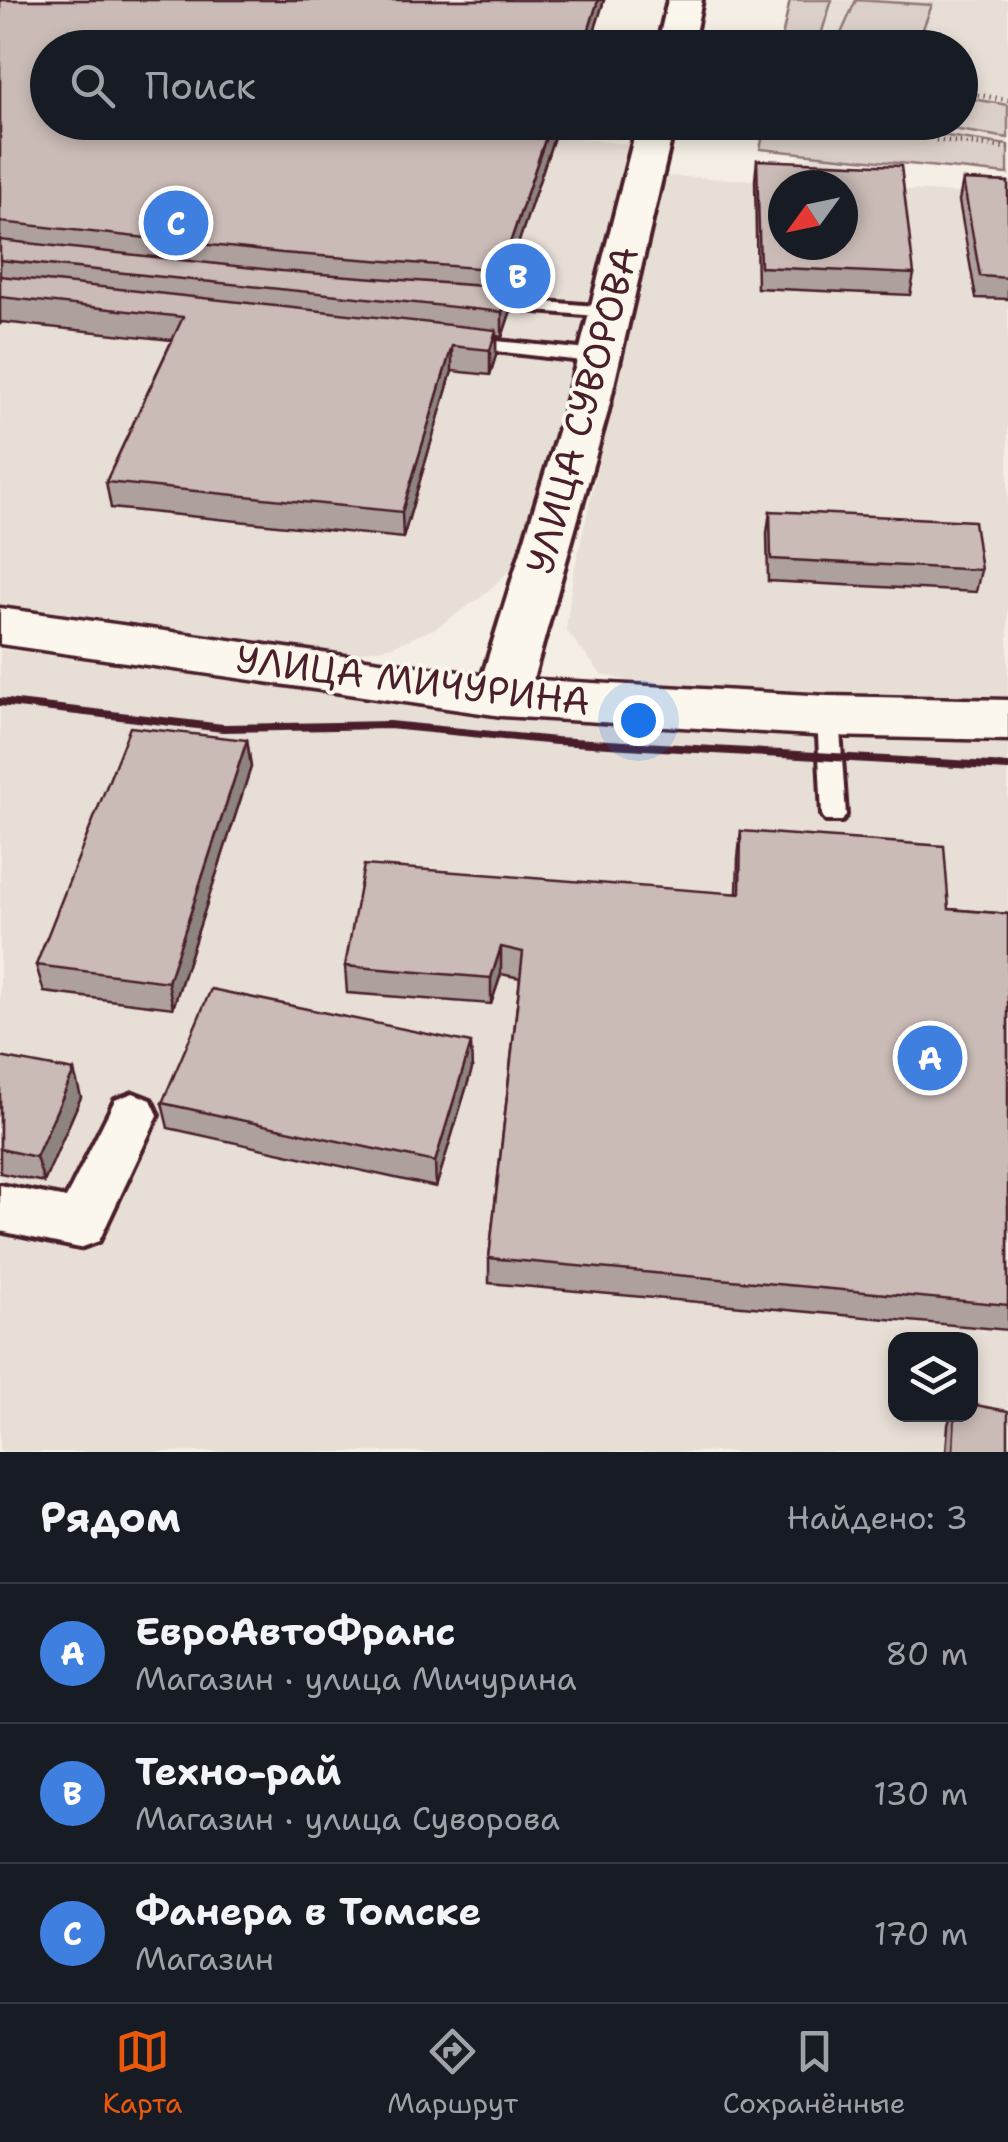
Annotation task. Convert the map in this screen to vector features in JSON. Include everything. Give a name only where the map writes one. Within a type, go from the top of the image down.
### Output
[{"type":"main road","name":"УЛИЦА МИЧУРИНА","points":[[0,626],[502,697],[828,716],[1008,720]]},
{"type":"street","points":[[678,30],[685,0]]},
{"type":"street","name":"УЛИЦА СУВОРОВА","points":[[502,697],[599,357],[652,140]]},
{"type":"street","points":[[0,1208],[80,1224],[133,1115]]},
{"type":"lane","points":[[456,300],[609,312]]},
{"type":"lane","points":[[444,340],[599,357]]},
{"type":"lane","points":[[828,716],[834,815]]},
{"type":"path","points":[[978,95],[1008,100]]},
{"type":"path","points":[[936,140],[1008,148]]},
{"type":"shaded area","points":[[0,0],[30,30],[30,140],[591,140],[629,144],[518,563],[481,597],[436,628],[393,646],[345,655],[0,607]]},
{"type":"shaded area","points":[[790,0],[1008,0],[1008,174],[760,149],[762,140],[978,140],[978,30],[784,30]]},
{"type":"shaded area","points":[[790,0],[832,0],[822,30],[784,30]]},
{"type":"shaded area","points":[[856,0],[932,5],[922,30],[843,30]]},
{"type":"shaded area","points":[[978,100],[1008,105],[1008,138],[978,133]]},
{"type":"shaded area","points":[[762,140],[974,140],[1008,145],[1008,174],[760,149]]},
{"type":"shaded area","points":[[664,176],[768,181],[768,260],[858,260],[858,187],[1008,196],[1008,709],[671,693],[601,674],[566,630],[573,576]]},
{"type":"shaded area","points":[[0,649],[524,716],[1008,736],[1008,1452],[0,1452]]},
{"type":"building","points":[[0,0],[598,0],[589,30],[30,30],[30,140],[545,140],[510,243],[524,245],[515,271],[282,253],[0,222]]},
{"type":"building","points":[[757,160],[901,166],[914,274],[760,267]]},
{"type":"building","points":[[963,180],[1008,182],[1008,278],[980,276]]},
{"type":"building","points":[[0,240],[281,271],[510,288],[502,312],[0,260]]},
{"type":"building","points":[[0,276],[496,330],[490,350],[452,346],[402,512],[106,482],[183,317],[0,297]]},
{"type":"building","points":[[770,511],[974,521],[981,570],[771,559]]},
{"type":"building","points":[[130,727],[247,740],[168,982],[36,965]]},
{"type":"building","points":[[741,831],[944,846],[949,909],[1008,914],[1008,1305],[489,1258],[523,952],[501,947],[491,978],[345,966],[364,865],[740,894]]},
{"type":"building","points":[[211,989],[471,1043],[435,1162],[162,1103]]},
{"type":"building","points":[[0,1057],[74,1071],[36,1157],[0,1149]]},
{"type":"building","points":[[978,1405],[1008,1411],[1008,1452],[953,1452],[955,1422],[978,1422]]},
{"type":"railway","points":[[0,702],[223,728],[389,725],[556,741],[1008,767]]},
{"type":"place","name":"Фанера в Томске","points":[[176,223]]},
{"type":"place","name":"Техно-рай","points":[[518,276]]},
{"type":"place","name":"ЕвроАвтоФранс","points":[[930,1058]]}]
